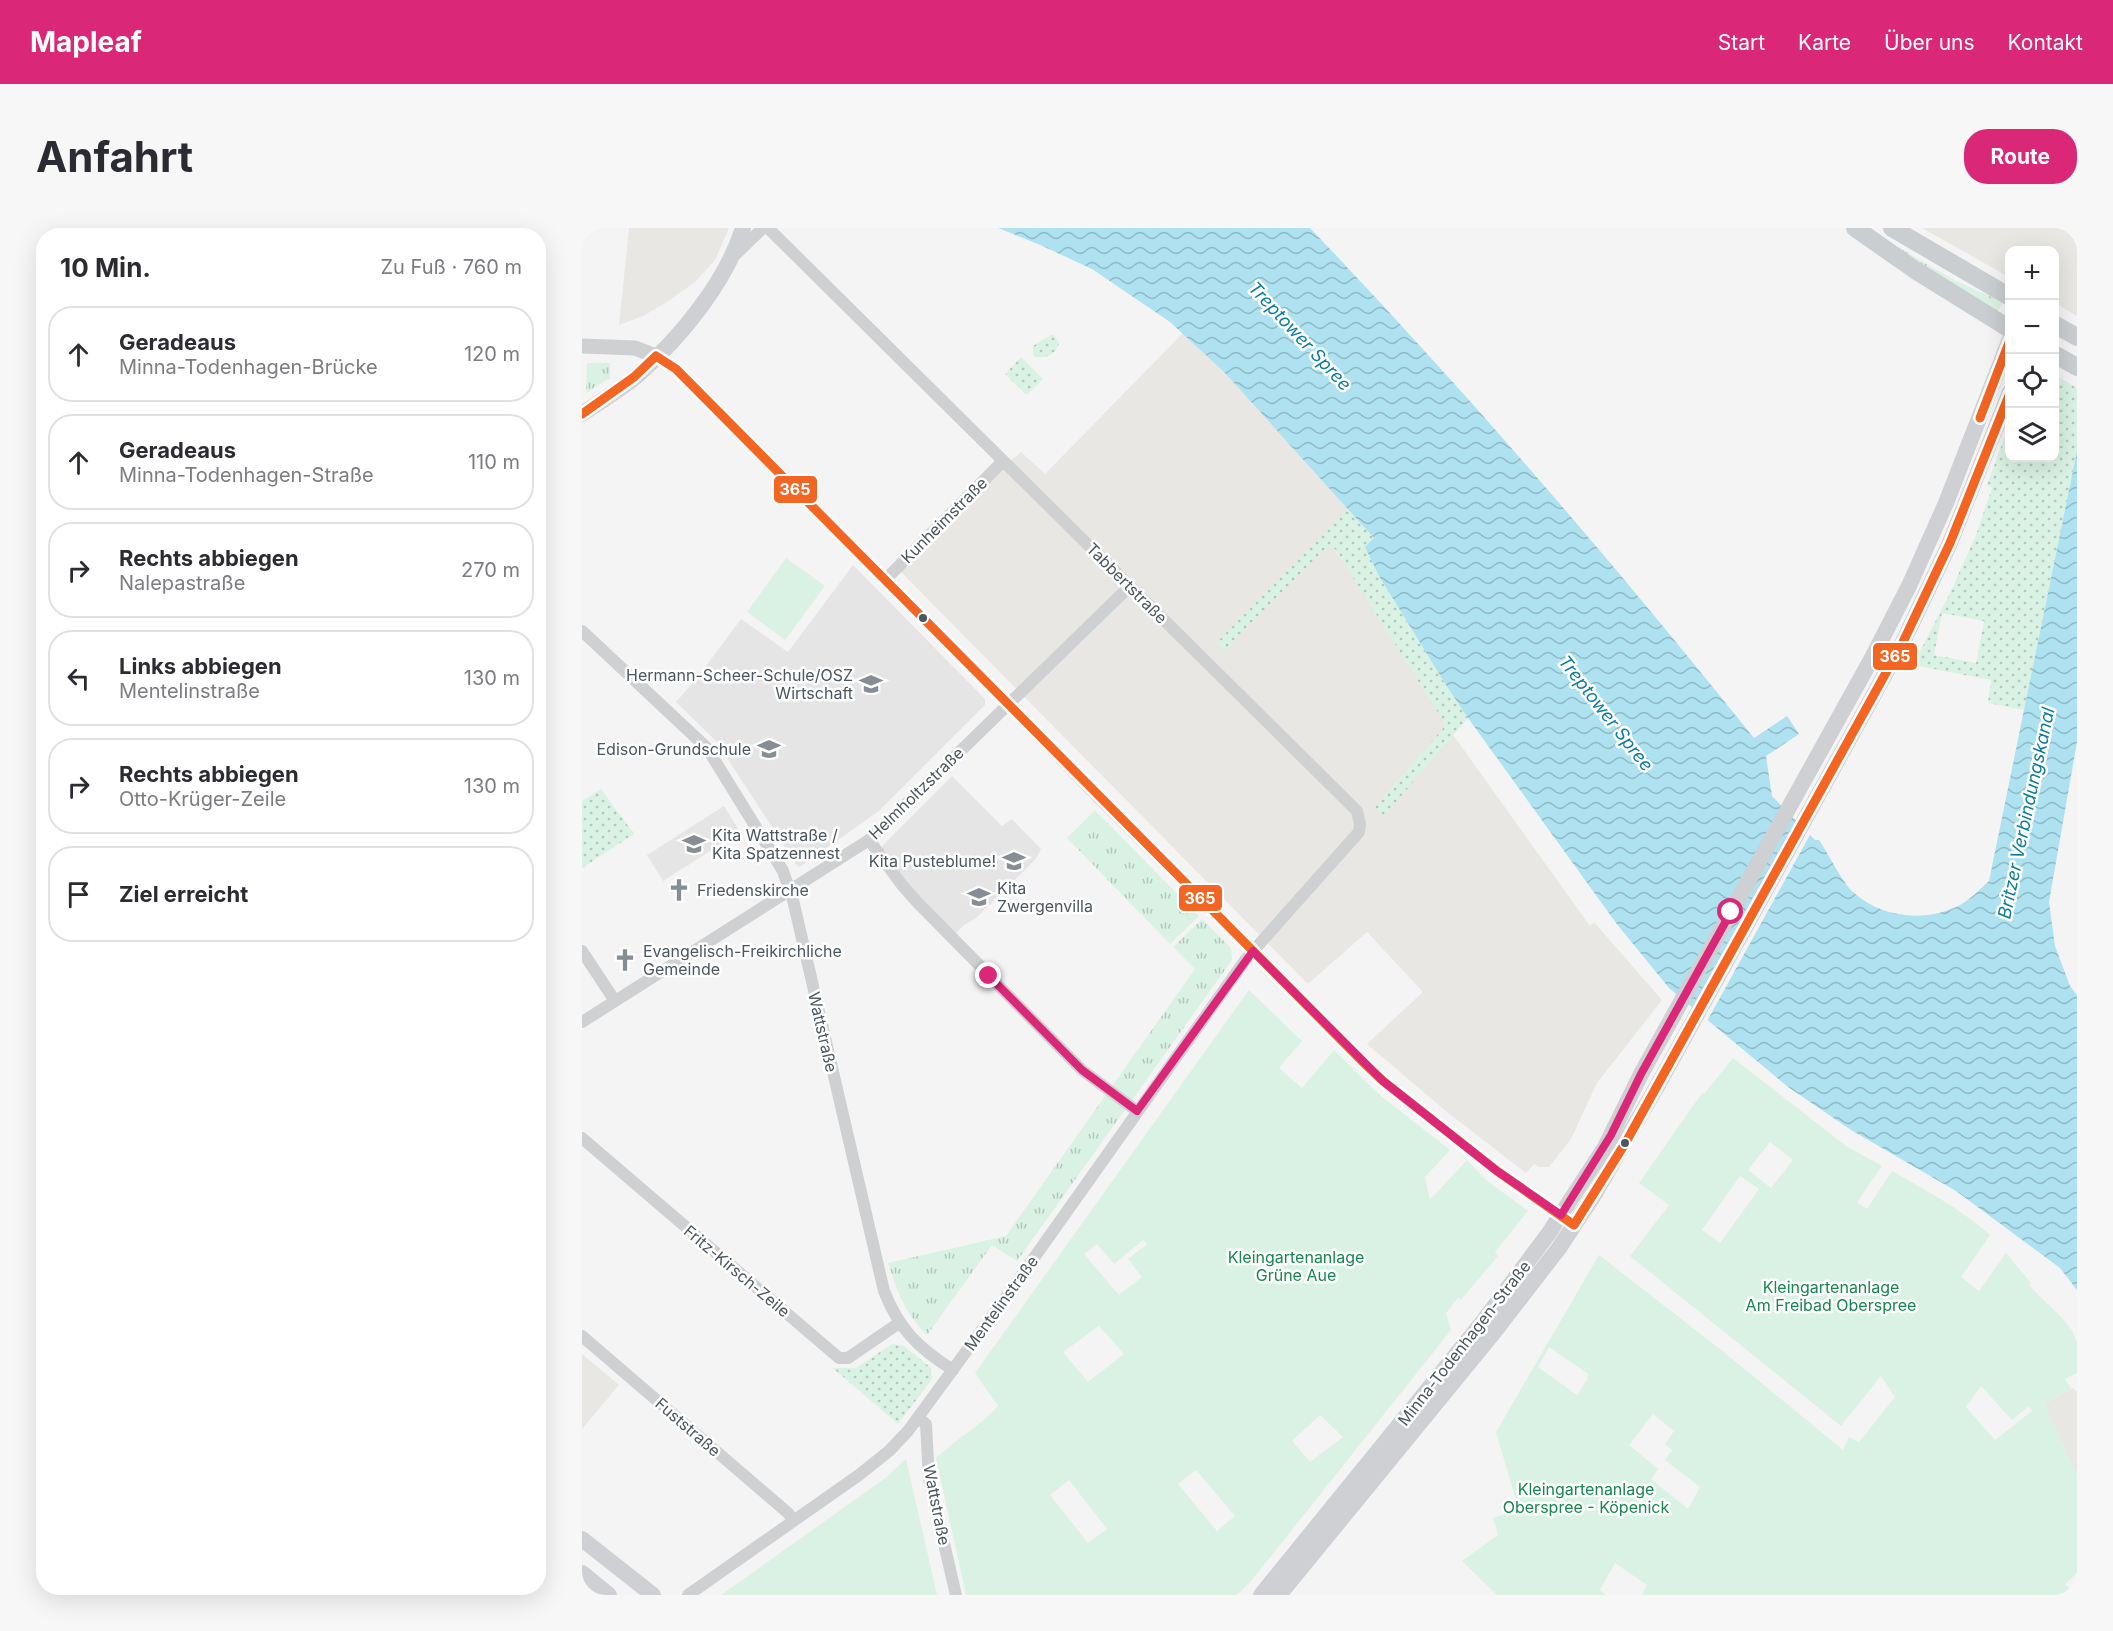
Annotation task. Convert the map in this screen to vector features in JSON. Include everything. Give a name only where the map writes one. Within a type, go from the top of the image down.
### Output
[{"type":"main road","points":[[582,414],[634,377],[657,356],[697,311],[729,260],[743,228]]},
{"type":"main road","points":[[1855,228],[1915,270],[2005,326]]},
{"type":"main road","points":[[1892,228],[2005,294]]},
{"type":"main road","points":[[2059,326],[2077,337]]},
{"type":"main road","name":"Minna-Todenhagen-Straße","points":[[1279,1595],[1491,1336],[1559,1248],[1568,1220],[1641,1074],[1881,641],[1909,586],[1946,503],[2005,352]]},
{"type":"main road","points":[[2059,356],[2077,367]]},
{"type":"main road","name":"Minna-Todenhagen-Straße","points":[[1261,1595],[1610,1168],[1903,642],[1963,512],[2005,405]]},
{"type":"main road","points":[[582,1539],[653,1595]]},
{"type":"main road","points":[[582,1573],[609,1595]]},
{"type":"street","points":[[729,260],[763,228]]},
{"type":"street","name":"Tabbertstraße","points":[[768,228],[1358,811],[1359,832],[1253,951]]},
{"type":"street","points":[[582,346],[635,348],[657,356],[680,372],[1383,1081],[1497,1171],[1568,1220]]},
{"type":"street","name":"Kunheimstraße","points":[[885,580],[1003,461]]},
{"type":"street","name":"Helmholtzstraße","points":[[582,1023],[869,840],[1130,586]]},
{"type":"street","name":"Wattstraße","points":[[582,631],[707,748],[783,871],[790,889],[884,1291],[899,1323],[912,1338],[953,1370]]},
{"type":"street","points":[[869,840],[902,885],[988,975],[1082,1070],[1137,1111]]},
{"type":"street","points":[[582,951],[615,1001]]},
{"type":"street","name":"Mentelinstraße","points":[[688,1595],[877,1461],[894,1446],[953,1370],[1253,951]]},
{"type":"street","name":"Fritz-Kirsch-Zeile","points":[[582,1138],[839,1358],[849,1358],[899,1323]]},
{"type":"street","name":"Fuststraße","points":[[582,1336],[793,1520]]},
{"type":"street","name":"Wattstraße","points":[[918,1418],[926,1424],[929,1479],[956,1595]]},
{"type":"shaded area","points":[[629,228],[729,228],[715,260],[695,282],[643,316],[619,325]]},
{"type":"shaded area","points":[[1922,228],[2077,228],[2077,316],[2059,305],[2059,246],[2005,246],[2005,275]]},
{"type":"shaded area","points":[[1183,333],[1224,372],[1348,509],[1332,547],[1346,565],[1446,725],[1590,926],[1594,922],[1662,1000],[1597,1083],[1571,1139],[1549,1167],[1539,1167],[1534,1164],[1526,1173],[1447,1112],[1367,1044],[1423,992],[1367,932],[1308,984],[900,571],[997,472],[1021,452],[1045,474]]},
{"type":"shaded area","points":[[853,565],[985,699],[985,705],[879,811],[798,867],[716,741],[676,702],[741,619],[788,652]]},
{"type":"shaded area","points":[[952,776],[1002,826],[1012,819],[1041,849],[1035,860],[975,919],[955,934],[917,897],[882,850],[882,846]]},
{"type":"shaded area","name":"Kita Wattstraße / Kita Spatzennest","points":[[724,806],[740,832],[663,881],[647,855]]},
{"type":"shaded area","points":[[582,1354],[619,1385],[582,1429]]},
{"type":"shaded area","points":[[2073,1388],[2077,1392],[2077,1475],[2044,1404]]},
{"type":"green space","points":[[1897,248],[1956,281],[2003,302],[1997,313]]},
{"type":"green space","points":[[1054,335],[1059,343],[1056,350],[1045,357],[1033,355],[1033,346]]},
{"type":"green space","points":[[1021,357],[1043,379],[1027,395],[1005,374]]},
{"type":"green space","points":[[587,363],[610,363],[610,378],[586,393]]},
{"type":"green space","points":[[2059,377],[2077,388],[2077,451],[2024,710],[1988,703],[1991,680],[1913,665],[1950,593],[1976,535],[1992,488],[1987,485],[2005,436],[2005,462],[2059,462]],"holes":[[[1942,613],[1984,621],[1976,663],[1934,655]]]},
{"type":"green space","points":[[1348,509],[1374,538],[1379,576],[1468,718],[1384,816],[1375,807],[1446,725],[1335,549],[1328,546],[1224,651],[1216,643]]},
{"type":"green space","points":[[786,558],[825,586],[785,640],[747,612]]},
{"type":"green space","points":[[601,789],[634,834],[582,868],[582,801]]},
{"type":"green space","points":[[1095,810],[1199,916],[1170,944],[1067,838]]},
{"type":"green space","points":[[1202,919],[1231,948],[1232,960],[1017,1261],[992,1245],[927,1335],[903,1302],[888,1263],[1006,1236],[1195,969],[1173,947]]},
{"type":"green space","name":"Kleingartenanlage Grüne Aue","points":[[1249,990],[1302,1041],[1279,1068],[1302,1088],[1334,1050],[1381,1096],[1450,1150],[1425,1177],[1430,1200],[1467,1160],[1486,1180],[1528,1211],[1495,1252],[1498,1256],[1460,1301],[1459,1297],[1446,1313],[1451,1330],[1252,1580],[1237,1595],[966,1595],[936,1458],[998,1406],[975,1373]],"holes":[[[1143,1240],[1147,1244],[1128,1259],[1142,1277],[1119,1295],[1084,1254],[1097,1244],[1114,1264]],[[1099,1326],[1124,1354],[1088,1382],[1063,1352]],[[1320,1415],[1343,1437],[1310,1462],[1292,1441]],[[1196,1470],[1235,1516],[1217,1531],[1178,1484]],[[1069,1480],[1107,1529],[1088,1543],[1050,1495]]]},
{"type":"green space","name":"Kleingartenanlage Am Freibad Oberspree","points":[[1733,1058],[1846,1146],[1882,1166],[1857,1202],[1867,1209],[1892,1171],[1930,1193],[1967,1216],[1990,1235],[1961,1277],[1979,1291],[2006,1253],[2031,1283],[2029,1285],[2070,1328],[2077,1344],[2077,1373],[2065,1379],[2071,1389],[2044,1404],[2077,1475],[2077,1573],[2065,1584],[2073,1592],[2077,1588],[2077,1595],[1642,1595],[1647,1585],[1615,1563],[1600,1590],[1606,1595],[1497,1595],[1462,1561],[1498,1535],[1493,1518],[1519,1510],[1496,1432],[1599,1255],[1725,1353],[1843,1450],[1849,1437],[1859,1442],[1895,1397],[1881,1376],[1841,1426],[1630,1256],[1669,1205],[1639,1183],[1702,1093],[1704,1094]],"holes":[[[1770,1142],[1793,1160],[1771,1188],[1748,1170]],[[1740,1176],[1759,1189],[1720,1243],[1702,1230]],[[1549,1347],[1588,1374],[1588,1379],[1577,1395],[1538,1367]],[[1981,1386],[2012,1420],[2029,1406],[2032,1411],[1995,1440],[1966,1407]],[[1653,1414],[1674,1431],[1665,1444],[1672,1450],[1665,1460],[1700,1487],[1688,1509],[1651,1479],[1658,1469],[1629,1445]]]},
{"type":"green space","points":[[892,1344],[904,1346],[931,1368],[932,1379],[898,1424],[833,1368],[856,1368]]},
{"type":"green space","points":[[906,1459],[937,1595],[721,1595],[884,1479]]},
{"type":"water","points":[[998,228],[1310,228],[1538,478],[1754,738],[1787,716],[1799,734],[1766,756],[1772,796],[1815,840],[1819,840],[1852,891],[1876,907],[1904,915],[1918,916],[1947,911],[1967,900],[1989,881],[2077,451],[2077,742],[2049,902],[2055,946],[2070,986],[2077,995],[2077,1290],[2060,1268],[1956,1191],[1851,1130],[1788,1087],[1669,988],[1616,923],[1446,685],[1379,576],[1365,547],[1374,538],[1224,372],[1170,322],[1092,269]]},
{"type":"pier","points":[[1798,819],[1811,833],[1706,1023],[1692,1011]]},
{"type":"transit line","name":"365","points":[[1980,418],[2005,353]]},
{"type":"transit line","name":"365","points":[[582,414],[634,377],[656,356],[676,369],[1366,1065],[1497,1171],[1574,1225],[1626,1142],[1903,642],[1950,543],[2005,406]]},
{"type":"place","name":"Hermann-Scheer-Schule/OSZ Wirtschaft","points":[[871,684]]},
{"type":"place","name":"Edison-Grundschule","points":[[769,749]]},
{"type":"place","name":"Kita Wattstraße / Kita Spatzennest","points":[[694,844]]},
{"type":"place","name":"Kita Pusteblume!","points":[[1014,861]]},
{"type":"place","name":"Friedenskirche","points":[[679,890]]},
{"type":"place","name":"Kita Zwergenvilla","points":[[979,897]]},
{"type":"place","name":"Evangelisch-Freikirchliche Gemeinde","points":[[625,960]]},
{"type":"route","points":[[989,976],[1082,1070],[1137,1111],[1253,951],[1383,1081],[1497,1171],[1561,1215],[1611,1135],[1641,1074],[1731,912]]},
{"type":"water label","name":"Treptower Spree","points":[[1300,336]]},
{"type":"water label","name":"Treptower Spree","points":[[1606,713]]},
{"type":"water label","name":"Britzer Verbindungskanal","points":[[2026,813]]},
{"type":"park label","name":"Kleingartenanlage Oberspree - Köpenick","points":[[1586,1498]]}]
